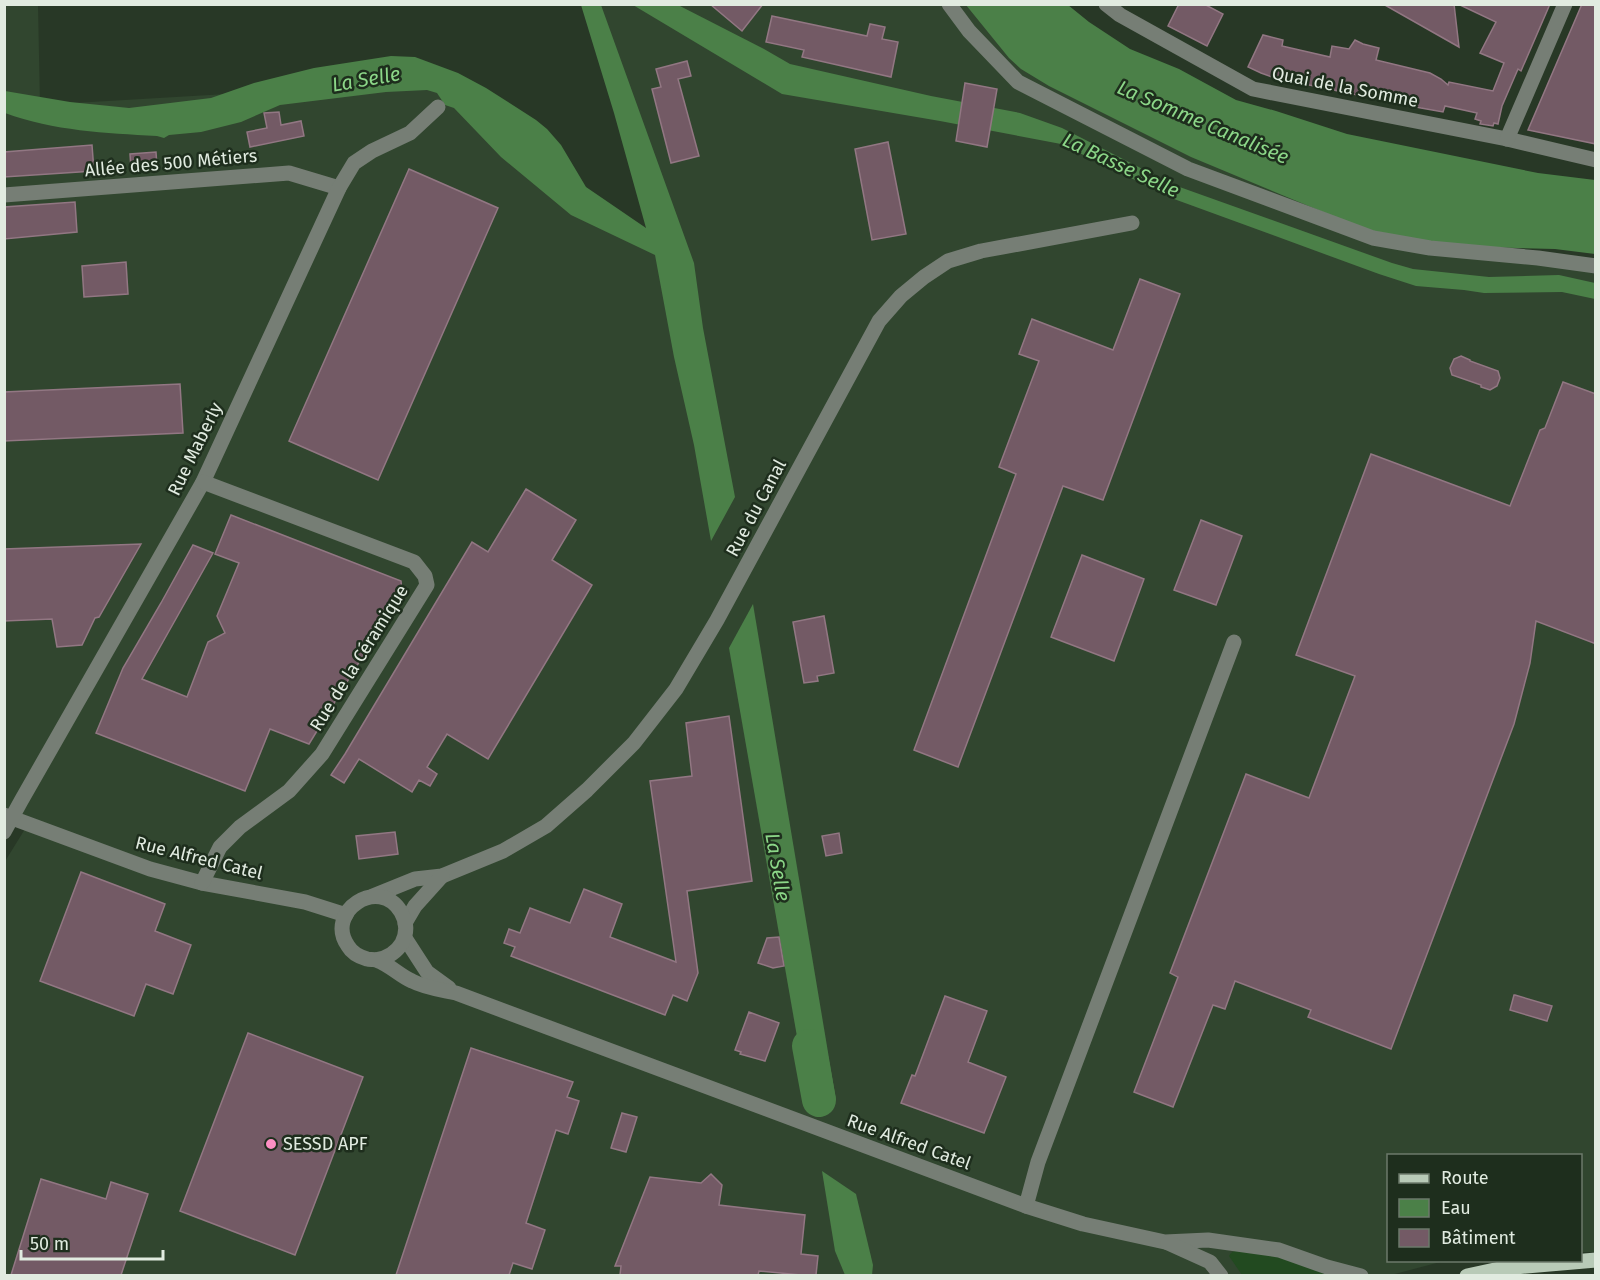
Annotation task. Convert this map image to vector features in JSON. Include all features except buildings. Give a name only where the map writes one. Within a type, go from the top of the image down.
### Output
[{"type":"main road","points":[[1467,1275],[1504,1268],[1573,1262]]},
{"type":"street","points":[[949,4],[969,31],[1018,82],[1188,170],[1373,238],[1430,248],[1538,258],[1596,267]]},
{"type":"street","name":"Quai de la Somme","points":[[1106,4],[1120,15],[1253,89],[1507,139],[1596,160]]},
{"type":"street","points":[[1507,139],[1565,4]]},
{"type":"street","name":"Rue Maberly","points":[[4,832],[8,816],[203,482],[339,188],[354,163],[372,151],[410,133],[438,107]]},
{"type":"street","name":"Allée des 500 Métiers","points":[[4,195],[289,173],[339,188]]},
{"type":"street","name":"Rue du Canal","points":[[373,896],[415,879],[442,876],[503,851],[546,826],[587,790],[634,742],[676,689],[717,620],[879,321],[901,296],[948,261],[981,251],[1132,223]]},
{"type":"street","name":"Rue de la Céramique","points":[[202,883],[220,847],[240,827],[289,791],[322,754],[427,585],[425,576],[414,562],[203,482]]},
{"type":"street","points":[[1026,1206],[1038,1162],[1234,642]]},
{"type":"street","name":"Rue Alfred Catel","points":[[8,816],[150,869],[202,883],[305,902],[346,915]]},
{"type":"street","name":"Rue du Canal","points":[[405,930],[415,906],[442,876]]},
{"type":"street","points":[[373,896],[382,897],[398,907],[403,914],[405,930],[400,946],[394,953],[376,960],[365,959],[355,954],[343,936],[343,925],[350,907],[373,896]]},
{"type":"street","name":"Rue Alfred Catel","points":[[405,930],[427,972],[456,993]]},
{"type":"street","name":"Rue Alfred Catel","points":[[376,960],[413,982],[456,993],[1026,1206],[1083,1224],[1166,1242],[1208,1240],[1279,1250],[1327,1267],[1361,1275]]},
{"type":"street","points":[[1166,1242],[1210,1262],[1221,1275]]},
{"type":"shaded area","points":[[5,5],[38,5],[40,105],[449,81],[663,253],[586,5],[1012,5],[1387,219],[1595,269],[1595,1252],[1582,1252],[1582,1154],[1387,1154],[1387,1262],[1440,1262],[1391,1275],[5,1275],[4,863],[25,829],[5,822]]},
{"type":"shaded area","points":[[1236,1250],[1282,1257],[1332,1275],[1242,1275],[1229,1256]]},
{"type":"water","points":[[581,5],[601,5],[694,263],[703,328],[735,497],[711,541],[655,255],[571,215],[501,157],[454,108],[445,105],[437,93],[427,90],[386,92],[280,105],[241,122],[201,132],[169,135],[164,138],[61,127],[5,113],[5,91],[70,102],[129,108],[211,98],[254,83],[314,68],[391,56],[415,57],[458,73],[536,120],[561,145],[586,187],[646,228]]},
{"type":"water","name":"La Basse Selle","points":[[633,5],[678,5],[790,64],[931,96],[1020,113],[1062,128],[1174,185],[1392,263],[1413,269],[1489,277],[1559,275],[1595,283],[1595,299],[1562,292],[1484,293],[1416,286],[1174,199],[1061,144],[782,94]]},
{"type":"water","name":"La Somme Canalisée","points":[[966,5],[1068,5],[1130,49],[1179,69],[1236,100],[1347,134],[1538,173],[1595,180],[1595,254],[1555,249],[1446,246],[1364,229],[1191,157],[1049,86],[1021,69],[1009,58]]},
{"type":"water","points":[[753,604],[836,1100],[806,1088],[729,648]]},
{"type":"water","points":[[822,1171],[856,1194],[873,1265],[872,1275],[845,1275],[835,1251]]},
{"type":"waterway","name":"La Selle","points":[[809,1046],[819,1100]]},
{"type":"place","name":"SESSD APF","points":[[271,1144]]}]
